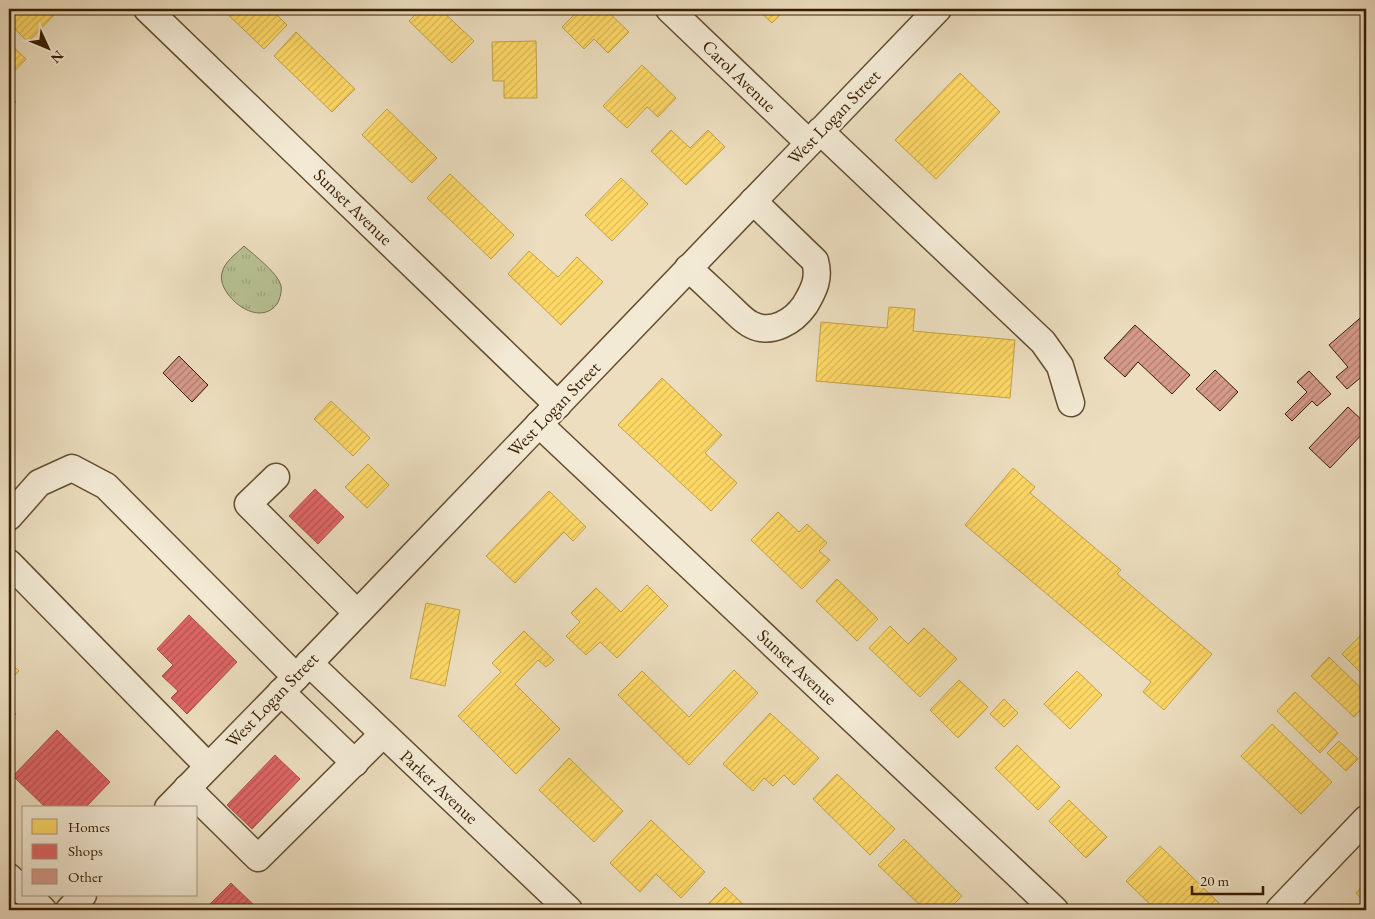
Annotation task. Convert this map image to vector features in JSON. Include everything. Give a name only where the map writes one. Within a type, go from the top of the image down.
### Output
[{"type":"street","name":"Sunset Avenue","points":[[148,9],[558,405]]},
{"type":"street","name":"Carol Avenue","points":[[669,9],[1043,342],[1060,366],[1070,403]]},
{"type":"street","name":"West Logan Street","points":[[170,806],[938,9]]},
{"type":"street","points":[[688,268],[753,326],[767,328],[785,324],[797,315],[806,303],[815,285],[818,272],[815,261],[753,201]]},
{"type":"street","name":"Sunset Avenue","points":[[539,424],[1055,910]]},
{"type":"street","points":[[9,517],[39,483],[72,468],[106,486],[295,677],[355,763]]},
{"type":"street","points":[[276,477],[248,504],[357,613]]},
{"type":"street","points":[[9,563],[208,766]]},
{"type":"street","name":"Parker Avenue","points":[[295,677],[383,734],[569,910]]},
{"type":"street","points":[[187,788],[258,858],[383,734]]},
{"type":"street","points":[[1279,910],[1366,819]]},
{"type":"street","points":[[9,877],[22,890]]},
{"type":"street","points":[[29,896],[43,910]]},
{"type":"street","points":[[69,910],[82,896]]},
{"type":"green space","points":[[244,246],[271,270],[281,286],[278,302],[269,311],[259,313],[249,311],[240,306],[225,290],[222,281],[223,269],[231,258]]},
{"type":"building: Homes","points":[[9,9],[60,9],[28,42],[9,23]]},
{"type":"building: Homes","points":[[222,9],[271,9],[287,25],[264,49]]},
{"type":"building: Homes","points":[[421,9],[440,9],[474,41],[452,63],[409,21]]},
{"type":"building: Homes","points":[[580,9],[605,9],[629,32],[608,53],[594,39],[584,49],[562,27]]},
{"type":"building: Homes","points":[[757,9],[786,9],[772,23]]},
{"type":"building: Homes","points":[[296,32],[355,89],[332,112],[274,56]]},
{"type":"building: Homes","points":[[536,41],[537,98],[504,98],[504,81],[493,81],[492,42]]},
{"type":"building: Homes","points":[[9,43],[26,59],[9,77]]},
{"type":"building: Homes","points":[[642,65],[676,98],[658,117],[647,107],[627,128],[603,106]]},
{"type":"building: Homes","points":[[960,73],[1000,112],[936,179],[895,140]]},
{"type":"building: Homes","points":[[9,95],[16,102],[9,110]]},
{"type":"building: Homes","points":[[387,109],[437,158],[412,183],[362,135]]},
{"type":"building: Homes","points":[[671,130],[690,148],[708,130],[725,147],[686,185],[651,151]]},
{"type":"building: Homes","points":[[450,174],[514,235],[491,259],[427,198]]},
{"type":"building: Homes","points":[[621,178],[648,204],[612,241],[585,215]]},
{"type":"building: Homes","points":[[529,251],[558,277],[577,257],[603,282],[561,325],[508,274]]},
{"type":"building: Homes","points":[[889,307],[915,309],[913,331],[1015,340],[1010,398],[816,381],[821,322],[887,328]]},
{"type":"building: Homes","points":[[662,378],[722,435],[705,453],[737,483],[711,511],[618,425]]},
{"type":"building: Homes","points":[[331,401],[370,438],[353,456],[314,419]]},
{"type":"building: Homes","points":[[368,464],[389,485],[367,508],[345,487]]},
{"type":"building: Homes","points":[[1013,468],[1035,487],[1030,493],[1121,570],[1117,574],[1212,654],[1164,710],[1143,692],[1151,682],[965,525]]},
{"type":"building: Homes","points":[[549,491],[586,527],[573,541],[564,532],[515,583],[486,556]]},
{"type":"building: Homes","points":[[778,512],[799,532],[807,524],[827,543],[819,551],[830,560],[802,589],[751,540]]},
{"type":"building: Homes","points":[[837,579],[878,619],[857,641],[816,601]]},
{"type":"building: Homes","points":[[647,585],[668,606],[617,658],[600,642],[586,655],[566,636],[580,622],[571,613],[596,588],[621,612]]},
{"type":"building: Homes","points":[[426,603],[460,610],[445,686],[410,678]]},
{"type":"building: Homes","points":[[890,626],[908,644],[924,628],[957,659],[920,697],[869,648]]},
{"type":"building: Homes","points":[[1366,630],[1366,678],[1342,654]]},
{"type":"building: Homes","points":[[524,631],[554,660],[546,667],[538,660],[515,684],[560,729],[516,774],[458,716],[501,672],[492,663]]},
{"type":"building: Homes","points":[[1329,657],[1366,693],[1366,704],[1354,717],[1311,676]]},
{"type":"building: Homes","points":[[9,661],[19,671],[9,681]]},
{"type":"building: Homes","points":[[734,670],[758,693],[689,765],[618,695],[642,671],[689,717]]},
{"type":"building: Homes","points":[[1077,671],[1102,695],[1070,729],[1044,704]]},
{"type":"building: Homes","points":[[959,680],[988,707],[958,738],[930,710]]},
{"type":"building: Homes","points":[[1295,692],[1338,733],[1320,753],[1277,711]]},
{"type":"building: Homes","points":[[1004,699],[1018,713],[1004,727],[990,714]]},
{"type":"building: Homes","points":[[9,706],[16,714],[9,721]]},
{"type":"building: Homes","points":[[770,713],[819,758],[794,785],[784,775],[773,786],[764,778],[753,791],[723,764]]},
{"type":"building: Homes","points":[[1272,724],[1332,782],[1301,814],[1241,756]]},
{"type":"building: Homes","points":[[1339,741],[1358,759],[1346,771],[1327,753]]},
{"type":"building: Homes","points":[[1017,745],[1060,787],[1038,810],[995,768]]},
{"type":"building: Homes","points":[[569,758],[623,811],[594,842],[539,790]]},
{"type":"building: Homes","points":[[837,774],[895,829],[870,855],[813,799]]},
{"type":"building: Homes","points":[[1069,800],[1107,837],[1086,858],[1049,821]]},
{"type":"building: Homes","points":[[651,820],[705,872],[681,898],[656,874],[640,892],[610,863]]},
{"type":"building: Homes","points":[[904,839],[962,896],[948,910],[925,910],[878,865]]},
{"type":"building: Homes","points":[[1160,846],[1219,903],[1212,910],[1156,910],[1126,881]]},
{"type":"building: Homes","points":[[1366,882],[1366,904],[1356,893]]},
{"type":"building: Homes","points":[[725,887],[749,910],[702,910]]},
{"type":"building: Homes","points":[[975,904],[981,910],[969,910]]},
{"type":"building: Shops","points":[[315,489],[344,517],[318,544],[289,516]]},
{"type":"building: Shops","points":[[189,615],[237,662],[187,714],[171,698],[178,691],[162,676],[173,665],[157,649]]},
{"type":"building: Shops","points":[[57,730],[110,782],[87,806],[44,806],[13,776]]},
{"type":"building: Shops","points":[[275,755],[300,779],[252,829],[227,805]]},
{"type":"building: Shops","points":[[231,883],[259,910],[204,910]]},
{"type":"building: Other","points":[[1366,313],[1366,373],[1347,389],[1336,377],[1348,367],[1329,345]]},
{"type":"building: Other","points":[[1135,325],[1190,375],[1172,394],[1138,362],[1125,377],[1104,358]]},
{"type":"building: Other","points":[[179,356],[208,385],[192,402],[163,373]]},
{"type":"building: Other","points":[[1215,370],[1238,392],[1220,411],[1196,389]]},
{"type":"building: Other","points":[[1309,371],[1331,394],[1317,406],[1312,401],[1292,421],[1285,414],[1307,392],[1297,382]]},
{"type":"building: Other","points":[[1348,407],[1366,424],[1366,430],[1330,468],[1309,448]]}]
